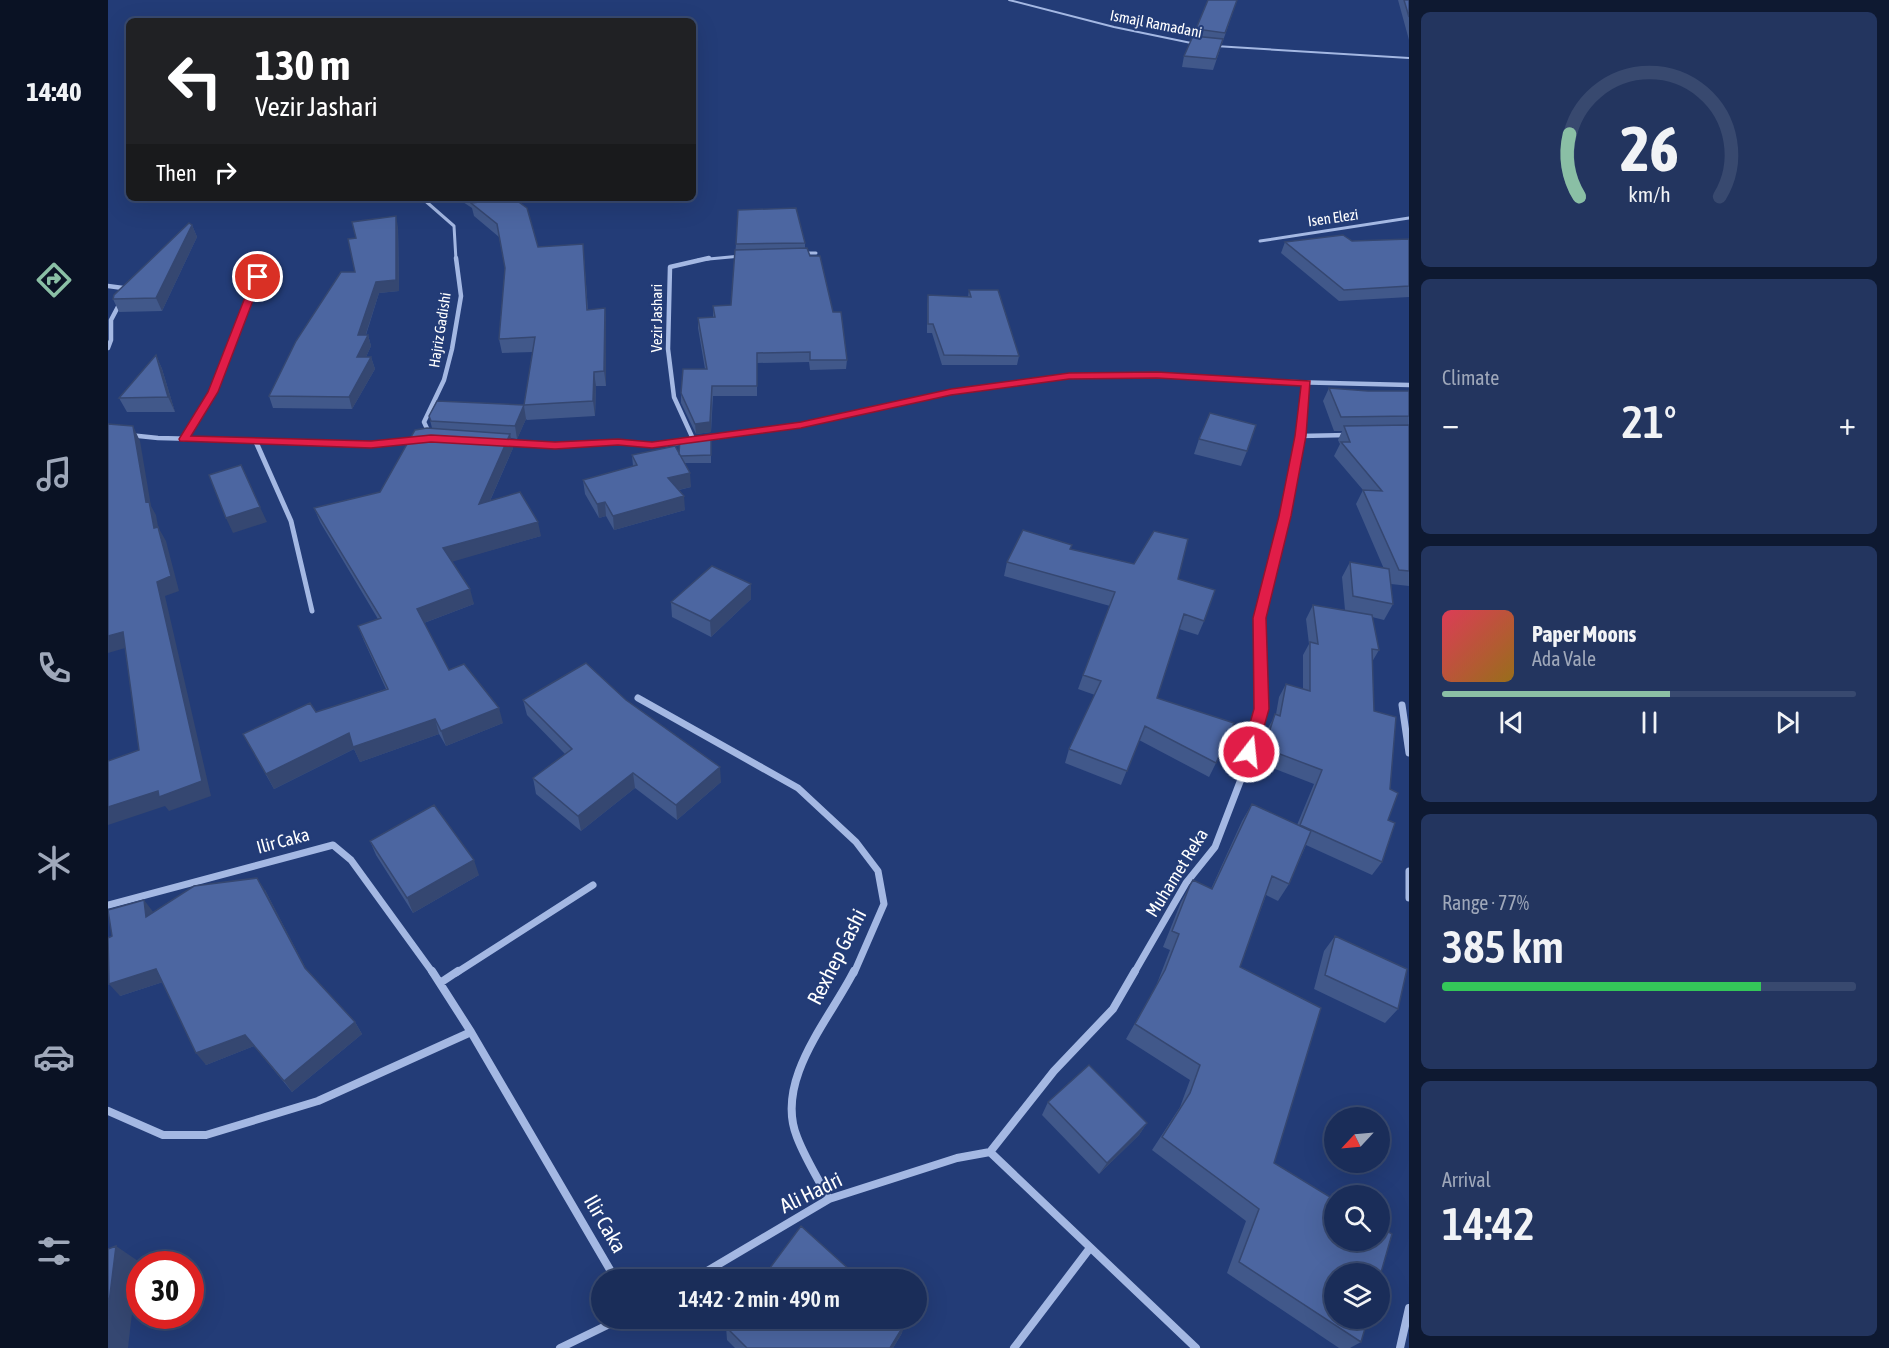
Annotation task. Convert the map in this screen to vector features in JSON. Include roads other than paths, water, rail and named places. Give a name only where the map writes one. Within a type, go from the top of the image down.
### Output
[{"type":"street","name":"Ismajl Ramadani","points":[[1009,0],[1114,27],[1201,44]]},
{"type":"street","name":"Ismajl Ramadani","points":[[1212,46],[1409,58]]},
{"type":"street","name":"Hajriz Gadishi","points":[[256,442],[371,444],[431,438],[424,422],[444,380],[461,296],[456,267],[454,226],[425,201]]},
{"type":"street","name":"Isen Elezi","points":[[1260,241],[1409,218]]},
{"type":"street","points":[[792,254],[816,253]]},
{"type":"street","name":"Vezir Jashari","points":[[694,441],[674,397],[668,349],[670,267],[685,261],[709,257],[745,255]]},
{"type":"street","points":[[184,439],[213,392],[258,277]]},
{"type":"street","points":[[108,285],[123,288],[120,302],[111,320],[111,340],[108,348]]},
{"type":"street","points":[[499,442],[555,446],[618,442],[652,445],[694,441],[801,425],[951,392],[1069,376],[1157,375],[1409,386]]},
{"type":"street","name":"Muhamet Reka","points":[[990,1152],[1054,1071],[1113,1010],[1186,883],[1215,847],[1243,774],[1262,709],[1259,618],[1285,516],[1307,383]]},
{"type":"street","points":[[118,434],[256,442],[291,521],[312,611]]},
{"type":"street","points":[[1300,436],[1355,435]]},
{"type":"street","name":"Rexhep Gashi","points":[[638,698],[798,788],[856,842],[878,871],[884,904],[853,974],[811,1044],[790,1094],[796,1135],[830,1199]]},
{"type":"street","points":[[1402,705],[1409,753]]},
{"type":"street","name":"Ilir Caka","points":[[108,905],[333,845],[351,860],[440,983],[610,1269]]},
{"type":"street","points":[[1409,871],[1409,898]]},
{"type":"street","points":[[440,983],[593,885]]},
{"type":"street","points":[[108,1111],[163,1135],[206,1135],[318,1101],[471,1032]]},
{"type":"street","points":[[990,1152],[1196,1348]]},
{"type":"street","name":"Ali Hadri","points":[[711,1269],[830,1199],[957,1158],[990,1152]]},
{"type":"street","points":[[1014,1348],[1090,1248]]},
{"type":"street","points":[[1400,1348],[1409,1308]]},
{"type":"street","points":[[560,1348],[599,1329]]}]
